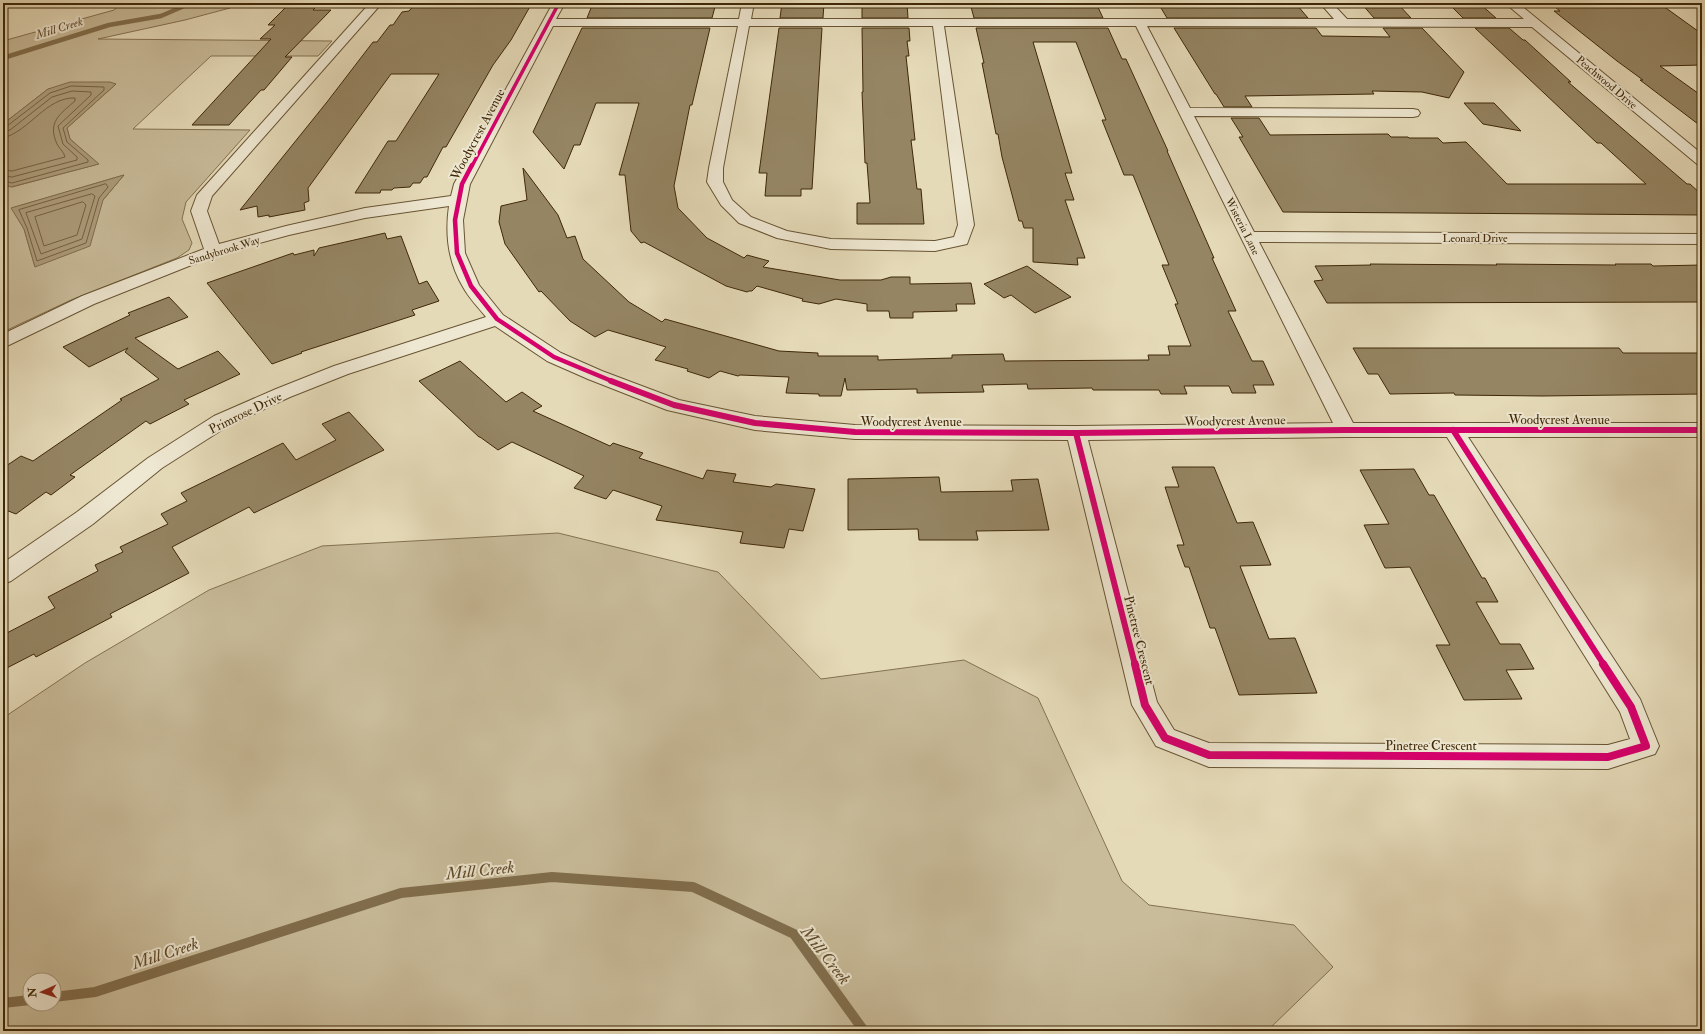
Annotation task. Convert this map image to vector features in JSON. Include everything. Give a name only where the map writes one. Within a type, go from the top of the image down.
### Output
[{"type":"street","points":[[213,252],[198,210],[205,195],[376,3]]},
{"type":"street","name":"Woodycrest Avenue","points":[[560,3],[462,184],[455,220],[457,253],[471,286],[496,319],[554,357],[595,376],[674,405],[755,423],[856,432],[1076,433],[1346,430],[1702,430]]},
{"type":"street","points":[[748,3],[716,168],[715,182],[726,202],[744,220],[783,235],[831,244],[934,246],[960,241],[966,225],[938,23]]},
{"type":"street","points":[[1326,3],[1344,23]]},
{"type":"street","name":"Peachwood Drive","points":[[1511,3],[1702,161]]},
{"type":"street","points":[[550,22],[1535,23]]},
{"type":"street","name":"Wisteria Lane","points":[[1140,23],[1346,430]]},
{"type":"street","points":[[1185,112],[1413,113]]},
{"type":"street","name":"Sandybrook Way","points":[[3,340],[88,300],[213,252],[286,231],[365,213],[458,200]]},
{"type":"street","name":"Leonard Drive","points":[[1249,237],[1702,238]]},
{"type":"street","name":"Primrose Drive","points":[[3,575],[85,518],[155,463],[221,421],[283,393],[341,370],[496,319]]},
{"type":"street","name":"Pinetree Crescent","points":[[1076,433],[1145,705],[1165,738],[1208,755],[1608,757],[1646,746],[1631,706],[1453,430]]},
{"type":"shaded area","points":[[122,3],[238,3],[230,8],[185,20],[98,39],[332,41],[318,56],[211,56],[133,129],[250,130],[186,202],[182,219],[192,243],[189,250],[177,258],[71,300],[3,332],[3,184],[12,187],[98,164],[70,139],[67,128],[116,84],[48,89],[3,124],[3,41],[114,10]],"holes":[[[124,175],[103,200],[35,267],[24,229],[12,208]]]},
{"type":"shaded area","points":[[558,533],[718,572],[821,679],[964,660],[1038,698],[1122,881],[1149,905],[1294,925],[1333,967],[1267,1031],[3,1031],[3,718],[85,663],[209,590],[322,546]]},
{"type":"water","points":[[70,82],[110,82],[116,84],[67,128],[70,139],[99,164],[11,187],[3,184],[3,124],[48,89]]},
{"type":"water","points":[[124,175],[103,200],[90,246],[35,267],[24,229],[11,208]]},
{"type":"building","points":[[290,3],[320,3],[313,10],[331,10],[285,57],[292,57],[264,90],[261,90],[229,125],[192,125],[271,39],[260,39],[275,25],[268,25]]},
{"type":"building","points":[[416,3],[532,3],[511,40],[493,65],[446,147],[443,147],[427,177],[424,177],[420,183],[413,183],[410,187],[381,190],[380,193],[355,193],[388,141],[396,141],[439,74],[391,74],[308,188],[309,201],[304,203],[305,210],[269,217],[269,215],[258,217],[257,206],[240,210],[373,42],[377,42],[390,25],[393,25],[402,12],[409,11]]},
{"type":"building","points":[[593,3],[716,3],[712,18],[587,18]]},
{"type":"building","points":[[782,3],[824,3],[823,18],[780,18]]},
{"type":"building","points":[[862,3],[907,3],[908,18],[862,18]]},
{"type":"building","points":[[970,3],[1096,3],[1103,18],[974,18]]},
{"type":"building","points":[[1158,3],[1292,3],[1297,5],[1308,18],[1167,18]]},
{"type":"building","points":[[1361,3],[1397,3],[1411,18],[1374,18]]},
{"type":"building","points":[[1448,3],[1479,3],[1496,18],[1463,18]]},
{"type":"building","points":[[1550,3],[1659,3],[1702,34],[1702,65],[1660,66],[1702,96],[1702,127],[1640,80],[1643,80],[1554,11],[1560,11]]},
{"type":"building","points":[[582,28],[710,28],[692,105],[690,105],[674,186],[678,208],[707,238],[744,258],[747,255],[769,261],[763,267],[840,280],[881,280],[891,277],[910,277],[910,284],[971,283],[975,304],[956,304],[957,311],[913,312],[913,318],[890,318],[889,311],[867,311],[867,304],[836,299],[819,304],[802,301],[803,299],[757,286],[752,291],[747,292],[726,286],[644,242],[641,243],[631,231],[625,175],[619,175],[639,103],[596,103],[580,145],[574,145],[564,169],[533,132]]},
{"type":"building","points":[[779,28],[822,28],[812,189],[801,189],[801,196],[765,196],[767,173],[759,173]]},
{"type":"building","points":[[862,28],[909,28],[910,41],[907,41],[909,56],[906,56],[915,140],[911,140],[917,189],[921,189],[924,224],[857,224],[857,203],[870,203],[867,163],[865,163],[862,92]]},
{"type":"building","points":[[976,28],[1108,28],[1122,59],[1126,59],[1168,151],[1214,258],[1212,258],[1236,311],[1228,311],[1252,361],[1263,361],[1274,385],[1253,385],[1256,393],[1232,393],[1229,386],[1184,386],[1187,394],[1161,394],[1159,390],[1093,390],[1092,388],[1028,389],[1027,384],[982,385],[984,392],[917,393],[917,389],[847,390],[845,378],[841,396],[786,393],[789,377],[738,376],[720,371],[709,378],[687,371],[688,369],[655,360],[666,347],[608,330],[595,337],[570,321],[541,291],[539,292],[505,244],[499,222],[501,206],[527,200],[523,168],[558,215],[567,238],[575,236],[583,259],[629,302],[662,322],[665,319],[779,351],[818,353],[818,356],[878,356],[878,360],[952,358],[952,355],[1003,354],[1005,361],[1149,360],[1148,355],[1170,355],[1168,346],[1191,346],[1175,304],[1178,304],[1162,265],[1169,265],[1133,175],[1124,175],[1102,120],[1106,120],[1076,42],[1033,42],[1072,173],[1065,173],[1074,200],[1065,200],[1085,258],[1077,258],[1078,265],[1033,262],[1033,228],[1024,228],[1022,221],[1019,221],[1002,157],[998,134],[996,134],[982,63],[984,63]]},
{"type":"building","points":[[1174,28],[1316,28],[1322,36],[1390,37],[1383,28],[1422,28],[1464,72],[1449,98],[1422,92],[1372,91],[1374,94],[1245,96],[1252,107],[1224,107]]},
{"type":"building","points":[[1475,28],[1509,28],[1525,40],[1571,82],[1568,82],[1687,184],[1690,184],[1702,195],[1702,215],[1283,212],[1239,137],[1243,137],[1231,118],[1259,118],[1270,135],[1388,134],[1391,137],[1438,138],[1443,143],[1466,142],[1507,184],[1646,184],[1601,143],[1597,143]]},
{"type":"building","points":[[1464,103],[1494,103],[1521,131],[1483,124]]},
{"type":"building","points":[[385,233],[387,239],[401,236],[419,284],[427,281],[439,301],[412,310],[415,315],[301,352],[302,353],[272,364],[207,283],[293,253],[294,255],[314,250],[314,256],[319,248]]},
{"type":"building","points":[[1370,264],[1702,265],[1702,302],[1327,303],[1314,281],[1323,280],[1315,266],[1371,265]]},
{"type":"building","points":[[1027,266],[1071,297],[1035,313],[1011,295],[1004,298],[984,284]]},
{"type":"building","points":[[169,297],[188,317],[135,338],[178,369],[218,351],[240,374],[184,400],[189,404],[150,424],[146,421],[70,475],[75,477],[51,495],[46,492],[16,514],[3,509],[3,468],[21,456],[33,461],[122,400],[120,399],[159,379],[125,352],[128,348],[89,367],[63,347],[130,315],[128,313]]},
{"type":"building","points":[[1353,348],[1619,348],[1623,353],[1702,353],[1702,394],[1542,396],[1455,395],[1454,393],[1390,394],[1378,374],[1368,374]]},
{"type":"building","points":[[460,361],[506,402],[522,392],[542,406],[533,411],[610,446],[613,443],[643,453],[639,458],[703,479],[707,470],[736,474],[733,482],[771,487],[776,484],[815,489],[803,531],[789,529],[784,548],[740,543],[743,532],[656,520],[662,506],[613,490],[606,499],[574,488],[584,476],[512,442],[498,450],[479,437],[419,381]]},
{"type":"building","points":[[349,412],[384,450],[254,513],[249,507],[172,547],[189,573],[110,614],[112,617],[36,657],[34,654],[3,670],[3,635],[55,608],[48,597],[98,571],[95,565],[123,552],[120,547],[168,524],[161,514],[187,501],[181,493],[283,443],[296,460],[336,440],[322,424]]},
{"type":"building","points":[[1172,467],[1214,467],[1237,523],[1253,522],[1271,565],[1240,566],[1269,639],[1295,638],[1317,693],[1239,695],[1215,628],[1210,628],[1189,567],[1185,567],[1177,545],[1184,545],[1165,487],[1179,487]]},
{"type":"building","points":[[1414,469],[1429,495],[1434,495],[1482,578],[1485,578],[1498,602],[1476,602],[1500,644],[1520,644],[1534,669],[1506,670],[1522,699],[1464,700],[1436,645],[1450,645],[1410,567],[1385,568],[1364,525],[1389,524],[1360,470]]},
{"type":"building","points":[[939,477],[941,492],[1013,491],[1011,480],[1038,479],[1049,530],[976,531],[978,540],[919,540],[918,529],[848,530],[848,479]]},
{"type":"waterway","name":"Mill Creek","points":[[3,58],[109,25],[161,16],[191,3]]},
{"type":"waterway","name":"Mill Creek","points":[[62,996],[95,992],[401,893],[552,877],[693,887],[794,934],[864,1031]]},
{"type":"waterway","name":"Mill Creek","points":[[3,1003],[22,1001]]},
{"type":"cycle path","points":[[559,3],[462,184],[455,220],[457,253],[471,286],[497,319],[554,357],[595,375],[674,405],[755,423],[855,432],[1076,433],[1346,430],[1702,430]]},
{"type":"cycle path","points":[[1076,433],[1145,705],[1165,738],[1209,755],[1608,757],[1646,746],[1631,707],[1453,430]]}]
